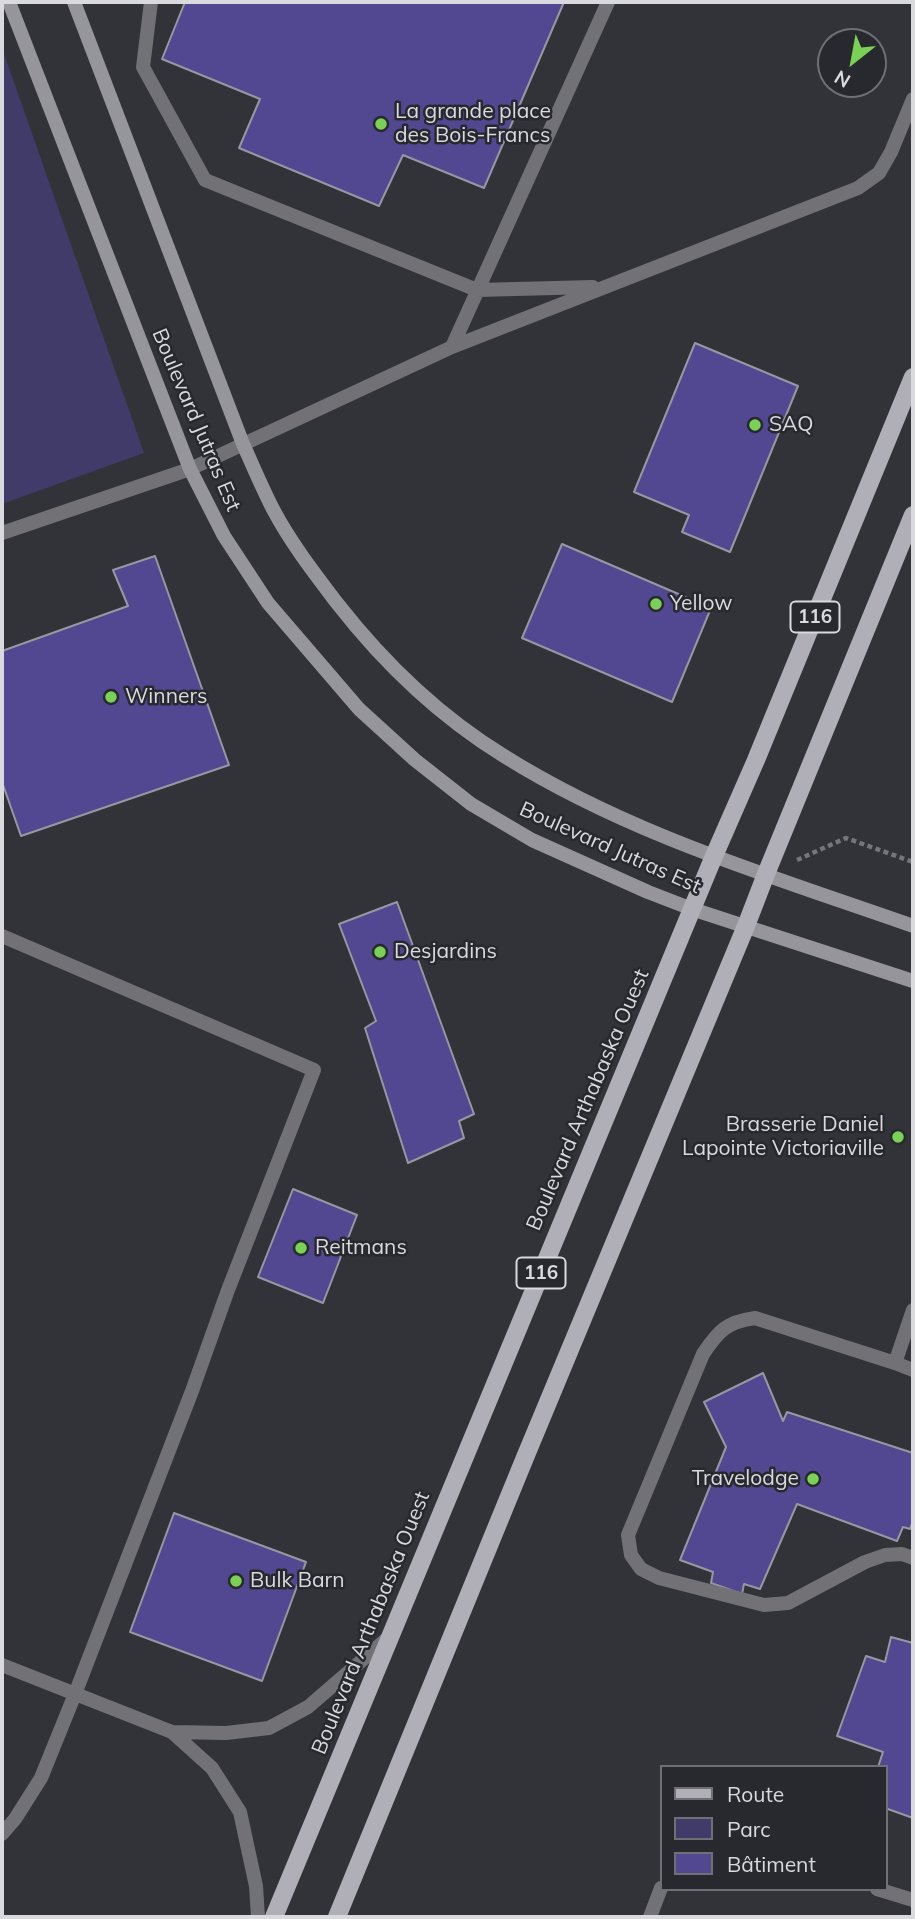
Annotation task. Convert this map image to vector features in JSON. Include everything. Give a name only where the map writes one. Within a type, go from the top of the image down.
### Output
[{"type":"main road","name":"Boulevard Jutras Est","points":[[9,2],[190,469],[224,536],[268,603],[359,709],[415,760],[471,804],[532,840],[692,909],[913,981]]},
{"type":"main road","name":"Boulevard Jutras Est","points":[[74,2],[243,444],[275,513],[317,577],[382,657],[443,712],[502,755],[557,787],[657,835],[913,926]]},
{"type":"main road","name":"Boulevard Arthabaska Ouest","points":[[274,1917],[913,377]]},
{"type":"main road","name":"116","points":[[337,1917],[913,515]]},
{"type":"street","points":[[151,2],[144,67],[205,180],[477,290],[604,287]]},
{"type":"street","points":[[452,347],[608,2]]},
{"type":"street","points":[[2,533],[190,469],[452,347],[858,188],[879,173],[891,152],[913,99]]},
{"type":"street","points":[[2,936],[314,1070],[41,1779],[2,1835]]},
{"type":"street","points":[[895,1363],[913,1310]]},
{"type":"street","points":[[913,1370],[755,1318],[735,1321],[716,1334],[704,1354],[628,1535],[631,1555],[641,1569],[659,1578],[764,1605],[788,1603],[865,1562],[885,1555],[902,1554],[913,1558]]},
{"type":"street","points":[[2,1665],[172,1732],[226,1733],[269,1728],[308,1707],[389,1637]]},
{"type":"street","points":[[172,1732],[212,1768],[240,1812],[256,1886],[258,1917]]},
{"type":"street","points":[[650,1917],[660,1891]]},
{"type":"street","points":[[884,1891],[913,1900]]},
{"type":"path","points":[[766,874],[846,838],[913,862]]},
{"type":"green space","points":[[2,48],[144,453],[2,504]]},
{"type":"building","name":"La grande place des Bois-Francs","points":[[185,2],[564,2],[484,188],[403,155],[379,206],[239,148],[260,99],[162,59]]},
{"type":"building","points":[[695,343],[798,386],[730,552],[682,532],[689,515],[634,492]]},
{"type":"building","points":[[562,544],[711,608],[672,702],[522,638]]},
{"type":"building","points":[[155,556],[229,765],[21,836],[2,782],[2,651],[128,606],[113,570]]},
{"type":"building","points":[[397,902],[474,1114],[459,1121],[464,1138],[408,1163],[365,1028],[376,1021],[339,924]]},
{"type":"building","points":[[293,1189],[357,1215],[323,1303],[258,1277]]},
{"type":"building","name":"Travelodge","points":[[763,1373],[783,1421],[787,1412],[913,1453],[913,1521],[910,1529],[903,1527],[897,1541],[797,1504],[760,1589],[744,1584],[742,1594],[711,1583],[713,1572],[680,1560],[726,1447],[704,1402]]},
{"type":"building","points":[[174,1513],[306,1562],[262,1681],[130,1632]]},
{"type":"building","points":[[891,1637],[913,1643],[913,1818],[887,1809],[887,1765],[879,1765],[883,1752],[837,1736],[866,1656],[885,1662]]},
{"type":"place","name":"La grande place des Bois-Francs","points":[[381,124]]},
{"type":"place","name":"SAQ","points":[[755,425]]},
{"type":"place","name":"Yellow","points":[[656,604]]},
{"type":"place","name":"Winners","points":[[111,697]]},
{"type":"place","name":"Desjardins","points":[[380,952]]},
{"type":"place","name":"Brasserie Daniel Lapointe Victoriaville","points":[[898,1137]]},
{"type":"place","name":"Reitmans","points":[[301,1248]]},
{"type":"place","name":"Travelodge","points":[[813,1479]]},
{"type":"place","name":"Bulk Barn","points":[[236,1581]]}]
